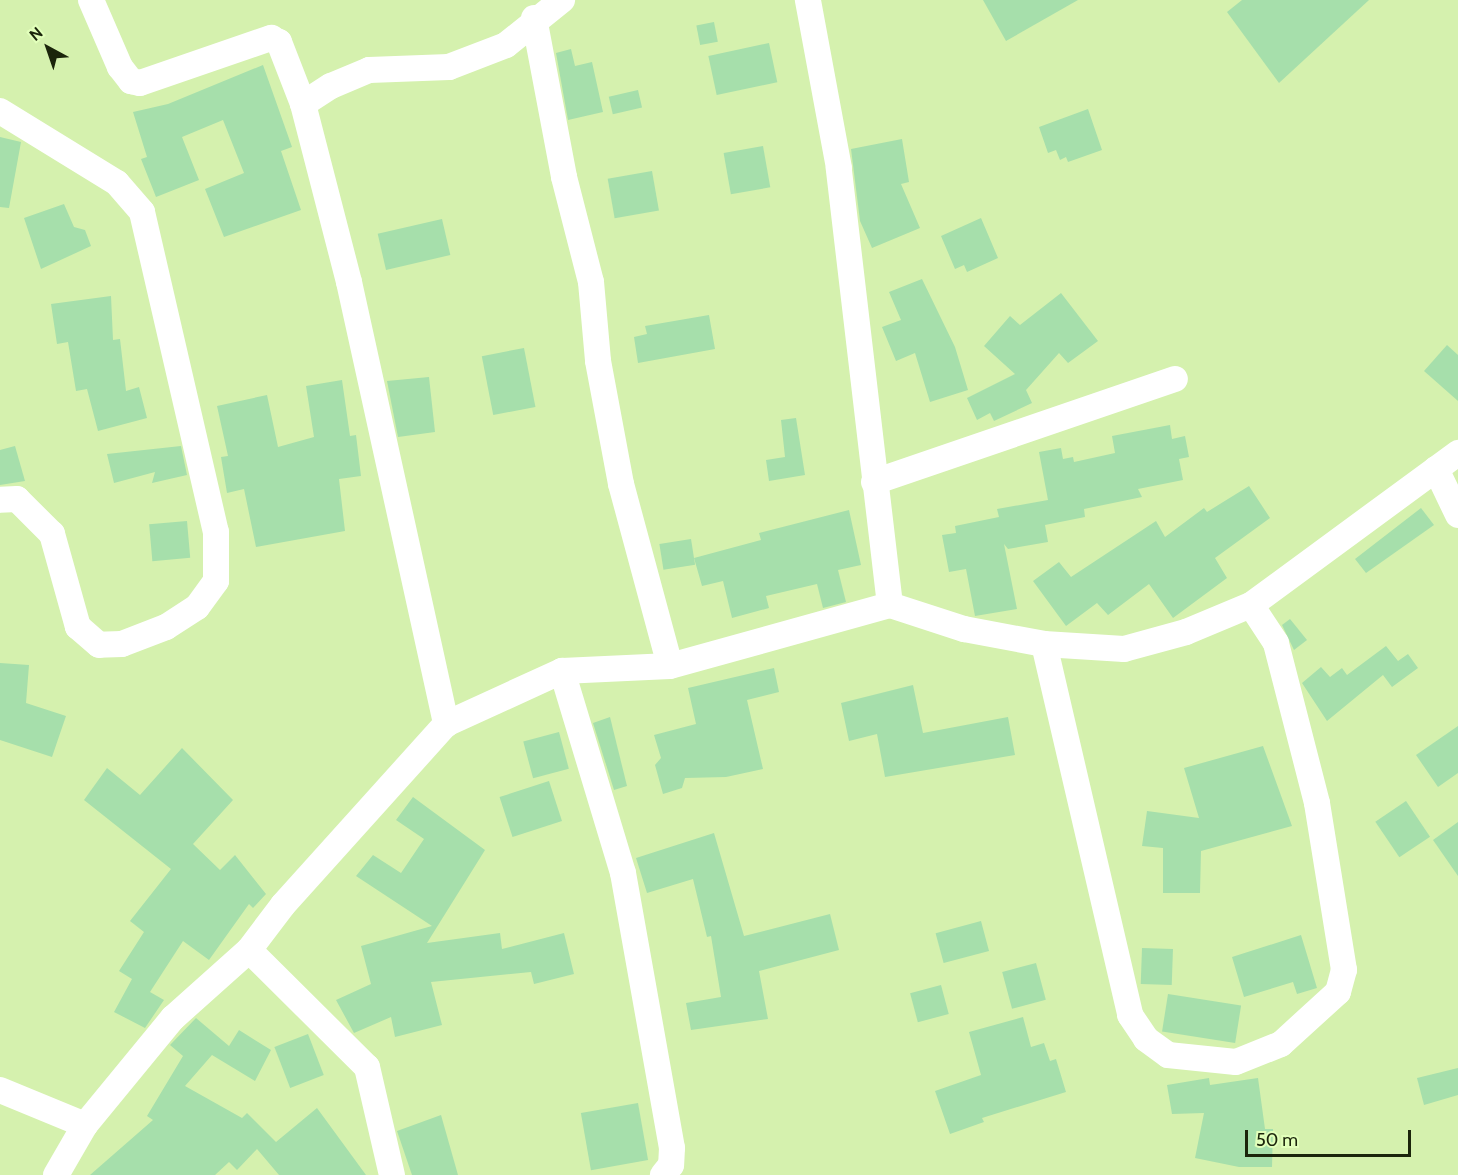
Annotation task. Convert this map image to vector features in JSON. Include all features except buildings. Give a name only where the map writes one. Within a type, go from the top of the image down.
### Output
[{"type":"street","points":[[91,0],[131,81],[140,84],[276,38],[303,104],[349,282],[446,724]]},
{"type":"street","points":[[303,104],[369,70],[449,67],[506,45],[534,18],[562,0]]},
{"type":"street","points":[[808,0],[839,168],[890,605]]},
{"type":"street","points":[[534,18],[564,177],[591,282],[598,361],[621,484],[670,666]]},
{"type":"street","points":[[0,111],[117,183],[142,212],[216,532],[216,581],[197,607],[166,627],[123,644],[99,645],[78,627],[52,534],[17,499],[0,500]]},
{"type":"street","points":[[874,482],[1175,379]]},
{"type":"street","points":[[57,1175],[85,1125],[173,1018],[249,950],[283,905],[446,724],[562,671],[670,666],[890,605],[964,628],[1044,644],[1124,649],[1186,633],[1251,605],[1458,453]]},
{"type":"street","points":[[1436,469],[1458,514]]},
{"type":"street","points":[[1044,644],[1130,1015],[1146,1039],[1168,1055],[1236,1062],[1281,1044],[1307,1022],[1338,992],[1344,970],[1315,792],[1276,643],[1251,605]]},
{"type":"street","points":[[562,671],[623,873],[672,1148],[671,1165],[663,1175]]},
{"type":"street","points":[[249,950],[367,1067],[392,1175]]},
{"type":"street","points":[[0,1090],[85,1125]]}]
